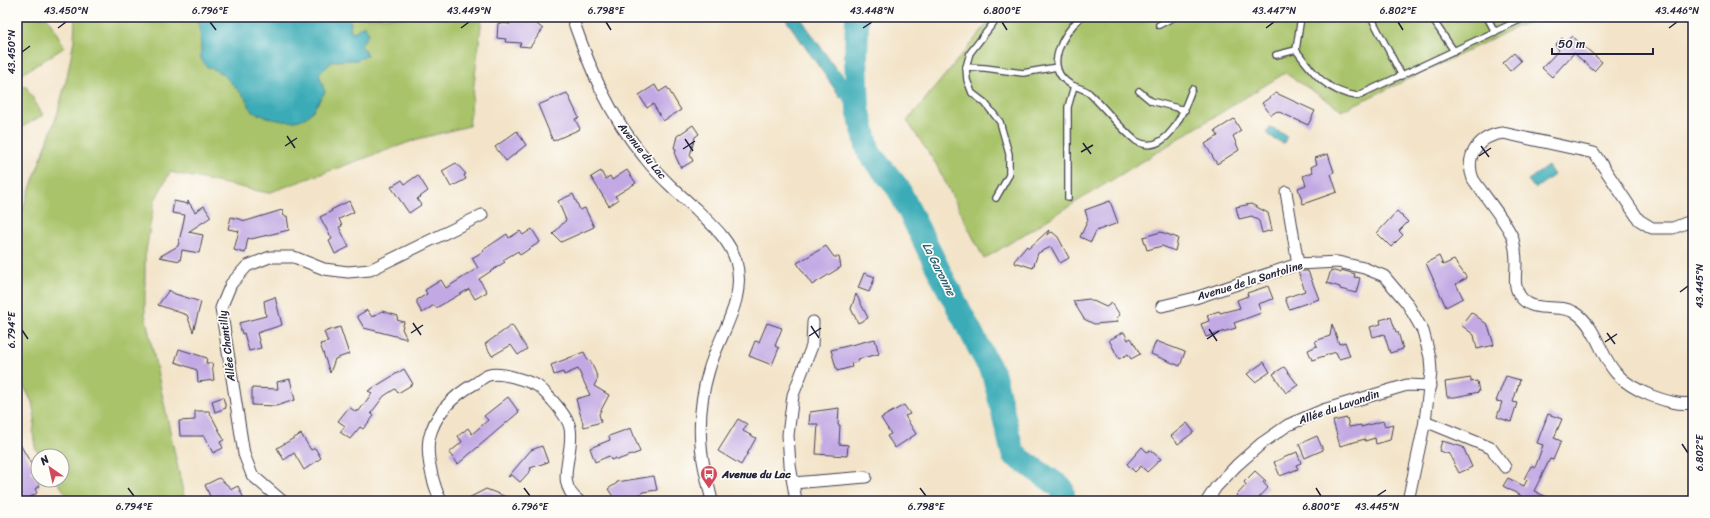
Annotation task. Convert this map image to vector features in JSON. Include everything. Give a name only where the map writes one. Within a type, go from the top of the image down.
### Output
[{"type":"street","name":"Avenue du Lac","points":[[572,17],[598,86],[617,121],[645,159],[721,235],[732,251],[735,260],[739,280],[736,302],[709,370],[701,415],[701,445],[712,501]]},
{"type":"street","points":[[1693,222],[1673,228],[1652,228],[1639,220],[1594,153],[1503,133],[1492,135],[1479,145],[1471,155],[1469,168],[1473,179],[1513,238],[1516,262],[1515,284],[1520,296],[1530,304],[1547,309],[1564,308],[1576,313],[1594,334],[1616,373],[1629,384],[1665,401],[1682,404],[1693,403]]},
{"type":"street","points":[[1286,192],[1298,264]]},
{"type":"street","name":"Allée Chantilly","points":[[282,501],[252,475],[244,454],[236,412],[221,308],[231,284],[246,266],[270,257],[294,257],[324,269],[348,272],[370,270],[482,215]]},
{"type":"street","name":"Avenue de la Santoline","points":[[1162,306],[1194,298],[1298,264],[1338,262],[1364,268],[1384,276],[1407,303],[1423,332],[1430,357],[1430,386],[1425,421],[1408,501]]},
{"type":"street","points":[[796,501],[790,465],[788,435],[793,395],[812,346],[812,322]]},
{"type":"street","points":[[441,501],[429,464],[429,440],[440,412],[460,392],[490,375],[509,376],[538,386],[559,407],[570,427],[570,451],[565,475],[567,488],[573,497],[579,501]]},
{"type":"street","name":"Allée du Lavandin","points":[[1207,501],[1236,465],[1262,443],[1288,425],[1323,410],[1407,385],[1430,386]]},
{"type":"street","points":[[1425,421],[1491,448],[1506,467]]},
{"type":"street","points":[[793,483],[866,477]]},
{"type":"lane","points":[[996,198],[1009,175],[1009,154],[1000,122],[985,103],[972,93],[967,80],[966,67],[970,53],[998,17]]},
{"type":"lane","points":[[1081,17],[1065,36],[1058,50],[1057,67],[1062,77],[1074,86],[1087,91],[1129,136],[1142,144],[1151,145],[1161,140],[1173,130],[1182,117],[1192,89]]},
{"type":"lane","points":[[1159,25],[1174,17]]},
{"type":"lane","points":[[1301,17],[1296,50],[1322,82],[1343,94],[1357,96],[1526,17]]},
{"type":"lane","points":[[1371,17],[1402,76]]},
{"type":"lane","points":[[1431,17],[1454,51]]},
{"type":"lane","points":[[1487,17],[1495,32]]},
{"type":"lane","points":[[1276,55],[1296,50]]},
{"type":"lane","points":[[966,67],[1023,73],[1057,67]]},
{"type":"lane","points":[[1068,198],[1068,107],[1074,86]]},
{"type":"lane","points":[[1139,91],[1151,101],[1185,110]]},
{"type":"green space","points":[[17,17],[47,17],[65,47],[17,77]]},
{"type":"green space","points":[[75,17],[482,17],[469,126],[418,139],[268,193],[170,172],[155,200],[151,220],[145,258],[145,314],[185,501],[71,501],[62,488],[70,488],[70,448],[36,448],[33,433],[35,419],[32,402],[17,373],[17,224],[57,115],[67,77],[74,40]]},
{"type":"green space","points":[[993,17],[1538,17],[1341,111],[1339,108],[1285,73],[984,259],[936,164],[907,121]]},
{"type":"green space","points":[[25,85],[43,115],[17,130],[17,90]]},
{"type":"water","points":[[194,17],[347,17],[351,22],[350,30],[354,32],[364,25],[369,33],[361,45],[367,55],[358,60],[333,61],[319,74],[325,92],[309,115],[296,121],[281,121],[252,112],[246,99],[223,74],[206,66],[201,59],[200,26]]},
{"type":"water","points":[[628,17],[643,17],[637,23],[629,25],[624,23],[625,19]]},
{"type":"water","points":[[784,17],[800,17],[851,91],[841,98]]},
{"type":"water","points":[[1270,127],[1287,136],[1284,143],[1275,140],[1268,135],[1267,133]]},
{"type":"water","points":[[1548,166],[1554,175],[1535,189],[1528,180]]},
{"type":"building","points":[[510,20],[533,21],[543,29],[530,47],[519,46],[521,43],[505,42],[506,39],[497,38],[498,23],[510,24]]},
{"type":"building","points":[[1572,36],[1602,62],[1594,71],[1574,53],[1552,77],[1542,68],[1559,50],[1555,45],[1562,38],[1566,42]]},
{"type":"building","points":[[1514,53],[1521,61],[1510,71],[1503,63]]},
{"type":"building","points":[[655,85],[659,92],[667,87],[681,110],[663,121],[653,104],[647,108],[639,95]]},
{"type":"building","points":[[567,93],[579,118],[575,119],[580,129],[553,141],[538,105]]},
{"type":"building","points":[[1276,93],[1315,111],[1308,125],[1277,111],[1271,115],[1262,103]]},
{"type":"building","points":[[1234,119],[1241,131],[1233,136],[1239,150],[1217,164],[1205,144],[1218,136],[1215,131]]},
{"type":"building","points":[[693,125],[699,134],[695,137],[690,155],[693,161],[681,168],[675,155],[676,149],[674,148],[677,136]]},
{"type":"building","points":[[517,131],[526,145],[506,161],[495,147]]},
{"type":"building","points":[[1328,154],[1334,172],[1331,174],[1337,192],[1303,204],[1298,188],[1306,185],[1303,176],[1313,172],[1311,167],[1317,164],[1315,158]]},
{"type":"building","points":[[456,163],[466,174],[464,175],[466,179],[451,187],[442,171]]},
{"type":"building","points":[[627,170],[636,183],[615,196],[618,200],[609,206],[591,177],[601,171],[605,179],[610,176],[612,180]]},
{"type":"building","points":[[418,175],[428,191],[417,199],[421,205],[409,213],[391,187],[402,180],[405,184]]},
{"type":"building","points":[[573,194],[580,210],[585,208],[594,227],[561,242],[553,234],[566,220],[558,201]]},
{"type":"building","points":[[174,201],[188,204],[188,201],[195,212],[204,206],[211,217],[188,232],[203,235],[199,253],[182,250],[180,261],[159,257],[178,246],[185,215],[172,213]]},
{"type":"building","points":[[349,201],[354,212],[339,219],[342,226],[339,227],[349,247],[335,254],[329,241],[332,239],[320,217]]},
{"type":"building","points":[[1110,201],[1118,223],[1096,231],[1091,242],[1080,237],[1088,220],[1085,210]]},
{"type":"building","points":[[1251,204],[1268,213],[1272,230],[1262,233],[1259,221],[1252,216],[1239,219],[1236,207]]},
{"type":"building","points":[[282,210],[284,216],[287,216],[289,230],[251,239],[248,238],[245,253],[234,250],[239,231],[228,229],[231,217],[246,221]]},
{"type":"building","points":[[1397,211],[1408,222],[1399,231],[1403,235],[1391,247],[1377,233]]},
{"type":"building","points":[[532,229],[540,242],[520,255],[518,251],[503,260],[505,262],[479,279],[487,292],[475,299],[469,289],[436,308],[434,305],[422,313],[417,304],[417,300],[427,294],[425,290],[441,280],[446,288],[478,268],[472,258],[484,251],[483,250],[507,234],[509,238],[520,231],[523,235]]},
{"type":"building","points":[[1049,230],[1047,235],[1052,232],[1058,237],[1069,258],[1060,263],[1051,247],[1038,253],[1033,268],[1018,263],[1016,264],[1014,261],[1027,246],[1029,248]]},
{"type":"building","points":[[1161,232],[1178,238],[1175,251],[1162,246],[1147,250],[1143,237]]},
{"type":"building","points":[[826,246],[834,257],[839,257],[841,267],[812,285],[797,263]]},
{"type":"building","points":[[1439,256],[1443,265],[1454,260],[1467,278],[1456,284],[1463,298],[1446,307],[1426,263]]},
{"type":"building","points":[[1331,270],[1341,273],[1341,270],[1355,274],[1354,277],[1360,278],[1356,293],[1340,289],[1340,287],[1327,283]]},
{"type":"building","points":[[1298,271],[1308,271],[1319,299],[1289,309],[1285,298],[1305,291]]},
{"type":"building","points":[[864,273],[875,277],[869,292],[858,288]]},
{"type":"building","points":[[1268,286],[1273,299],[1258,304],[1261,313],[1234,323],[1236,328],[1206,337],[1201,324],[1209,321],[1207,315],[1219,311],[1220,313],[1240,308],[1237,300],[1248,296],[1247,293]]},
{"type":"building","points":[[169,290],[175,294],[201,302],[193,332],[187,315],[158,305]]},
{"type":"building","points":[[856,294],[868,318],[858,323],[851,309]]},
{"type":"building","points":[[275,297],[282,325],[257,333],[261,348],[249,351],[244,333],[242,334],[239,323],[266,316],[264,301]]},
{"type":"building","points":[[1089,299],[1106,307],[1112,303],[1120,315],[1116,318],[1118,322],[1094,324],[1084,319],[1073,301]]},
{"type":"building","points":[[367,310],[372,317],[382,311],[398,316],[397,320],[404,322],[402,329],[407,339],[364,328],[357,316]]},
{"type":"building","points":[[1471,312],[1488,325],[1494,345],[1477,349],[1474,335],[1461,325]]},
{"type":"building","points":[[1391,317],[1396,332],[1398,332],[1403,349],[1390,353],[1384,334],[1373,337],[1370,327],[1381,324],[1380,320]]},
{"type":"building","points":[[767,323],[782,328],[775,346],[779,348],[772,365],[749,356],[755,341],[759,342]]},
{"type":"building","points":[[1332,324],[1339,344],[1345,342],[1350,356],[1339,359],[1336,352],[1312,360],[1308,350],[1317,346],[1315,341],[1330,336]]},
{"type":"building","points":[[512,325],[527,349],[518,355],[511,345],[492,356],[485,344]]},
{"type":"building","points":[[340,327],[349,354],[335,359],[330,373],[320,344],[328,342],[324,332]]},
{"type":"building","points":[[1124,332],[1128,340],[1131,338],[1140,354],[1131,359],[1128,354],[1119,359],[1109,340]]},
{"type":"building","points":[[875,339],[879,354],[858,359],[859,361],[851,364],[852,367],[837,371],[831,350]]},
{"type":"building","points":[[1156,341],[1185,352],[1180,366],[1151,354]]},
{"type":"building","points":[[179,349],[207,358],[206,363],[212,363],[214,380],[198,382],[197,370],[175,362]]},
{"type":"building","points":[[584,352],[588,361],[590,360],[598,378],[594,386],[609,395],[599,414],[601,422],[584,427],[576,399],[590,395],[578,369],[564,375],[563,372],[554,375],[551,365]]},
{"type":"building","points":[[1264,362],[1270,372],[1255,382],[1247,374]]},
{"type":"building","points":[[1284,367],[1298,385],[1286,393],[1273,374]]},
{"type":"building","points":[[404,369],[413,384],[398,393],[395,389],[384,396],[371,413],[374,416],[363,429],[360,427],[350,439],[340,432],[345,426],[338,421],[349,407],[356,412],[357,410],[359,411],[372,393],[368,391]]},
{"type":"building","points":[[1506,376],[1520,380],[1513,402],[1517,403],[1511,422],[1497,417],[1502,402],[1496,401]]},
{"type":"building","points":[[1471,378],[1471,382],[1477,381],[1479,392],[1455,397],[1447,397],[1445,382]]},
{"type":"building","points":[[290,379],[295,400],[276,406],[252,405],[252,388],[278,389],[277,382]]},
{"type":"building","points":[[223,397],[226,408],[215,412],[212,401]]},
{"type":"building","points":[[508,397],[519,412],[458,464],[449,453],[462,442],[458,436],[468,428],[472,434],[488,420],[484,416]]},
{"type":"building","points":[[904,405],[910,414],[905,416],[916,434],[895,448],[887,436],[891,434],[881,418]]},
{"type":"building","points":[[839,408],[839,444],[848,445],[847,456],[816,454],[818,424],[809,424],[810,412]]},
{"type":"building","points":[[195,411],[209,411],[224,440],[220,442],[223,448],[213,453],[204,436],[180,436],[179,421],[195,420]]},
{"type":"building","points":[[1548,414],[1562,419],[1554,438],[1561,441],[1553,460],[1550,459],[1534,491],[1555,501],[1531,501],[1503,486],[1508,478],[1524,486],[1527,480],[1524,479],[1531,466],[1535,468],[1543,445],[1537,443]]},
{"type":"building","points":[[1347,418],[1349,427],[1361,425],[1361,427],[1383,421],[1385,426],[1393,424],[1390,440],[1376,444],[1375,438],[1365,441],[1365,439],[1340,446],[1333,421]]},
{"type":"building","points":[[738,419],[747,424],[743,431],[756,438],[741,465],[718,451]]},
{"type":"building","points":[[1187,423],[1194,432],[1178,444],[1171,436]]},
{"type":"building","points":[[631,428],[640,452],[617,460],[616,458],[611,460],[609,456],[595,462],[590,448],[610,440],[609,436]]},
{"type":"building","points":[[301,434],[311,450],[315,448],[321,458],[304,470],[294,453],[284,460],[277,448]]},
{"type":"building","points":[[1317,436],[1323,450],[1305,458],[1299,444]]},
{"type":"building","points":[[17,439],[30,462],[30,488],[37,488],[35,489],[37,493],[24,501],[17,501]]},
{"type":"building","points":[[1442,441],[1463,447],[1472,467],[1459,473],[1449,454],[1439,451]]},
{"type":"building","points":[[542,446],[548,462],[530,468],[531,470],[520,482],[512,475],[508,477],[531,450]]},
{"type":"building","points":[[1142,447],[1147,452],[1150,450],[1161,459],[1147,472],[1141,466],[1135,472],[1127,464]]},
{"type":"building","points":[[1297,452],[1301,463],[1296,465],[1298,469],[1280,476],[1274,462]]},
{"type":"building","points":[[1255,471],[1266,481],[1263,482],[1268,488],[1256,501],[1241,501],[1236,496],[1246,485],[1244,482]]},
{"type":"building","points":[[654,476],[657,490],[643,492],[629,501],[616,501],[608,489],[617,482]]},
{"type":"building","points":[[219,478],[232,489],[238,486],[245,501],[212,501],[205,485]]},
{"type":"building","points":[[486,489],[514,500],[514,501],[463,501]]},
{"type":"waterway","name":"La Garonne","points":[[857,17],[856,58],[858,109],[869,153],[898,188],[942,277],[994,376],[1013,454],[1062,488],[1064,501]]},
{"type":"waterway","points":[[836,77],[858,109]]},
{"type":"place","name":"Avenue du Lac","points":[[709,489]]}]
